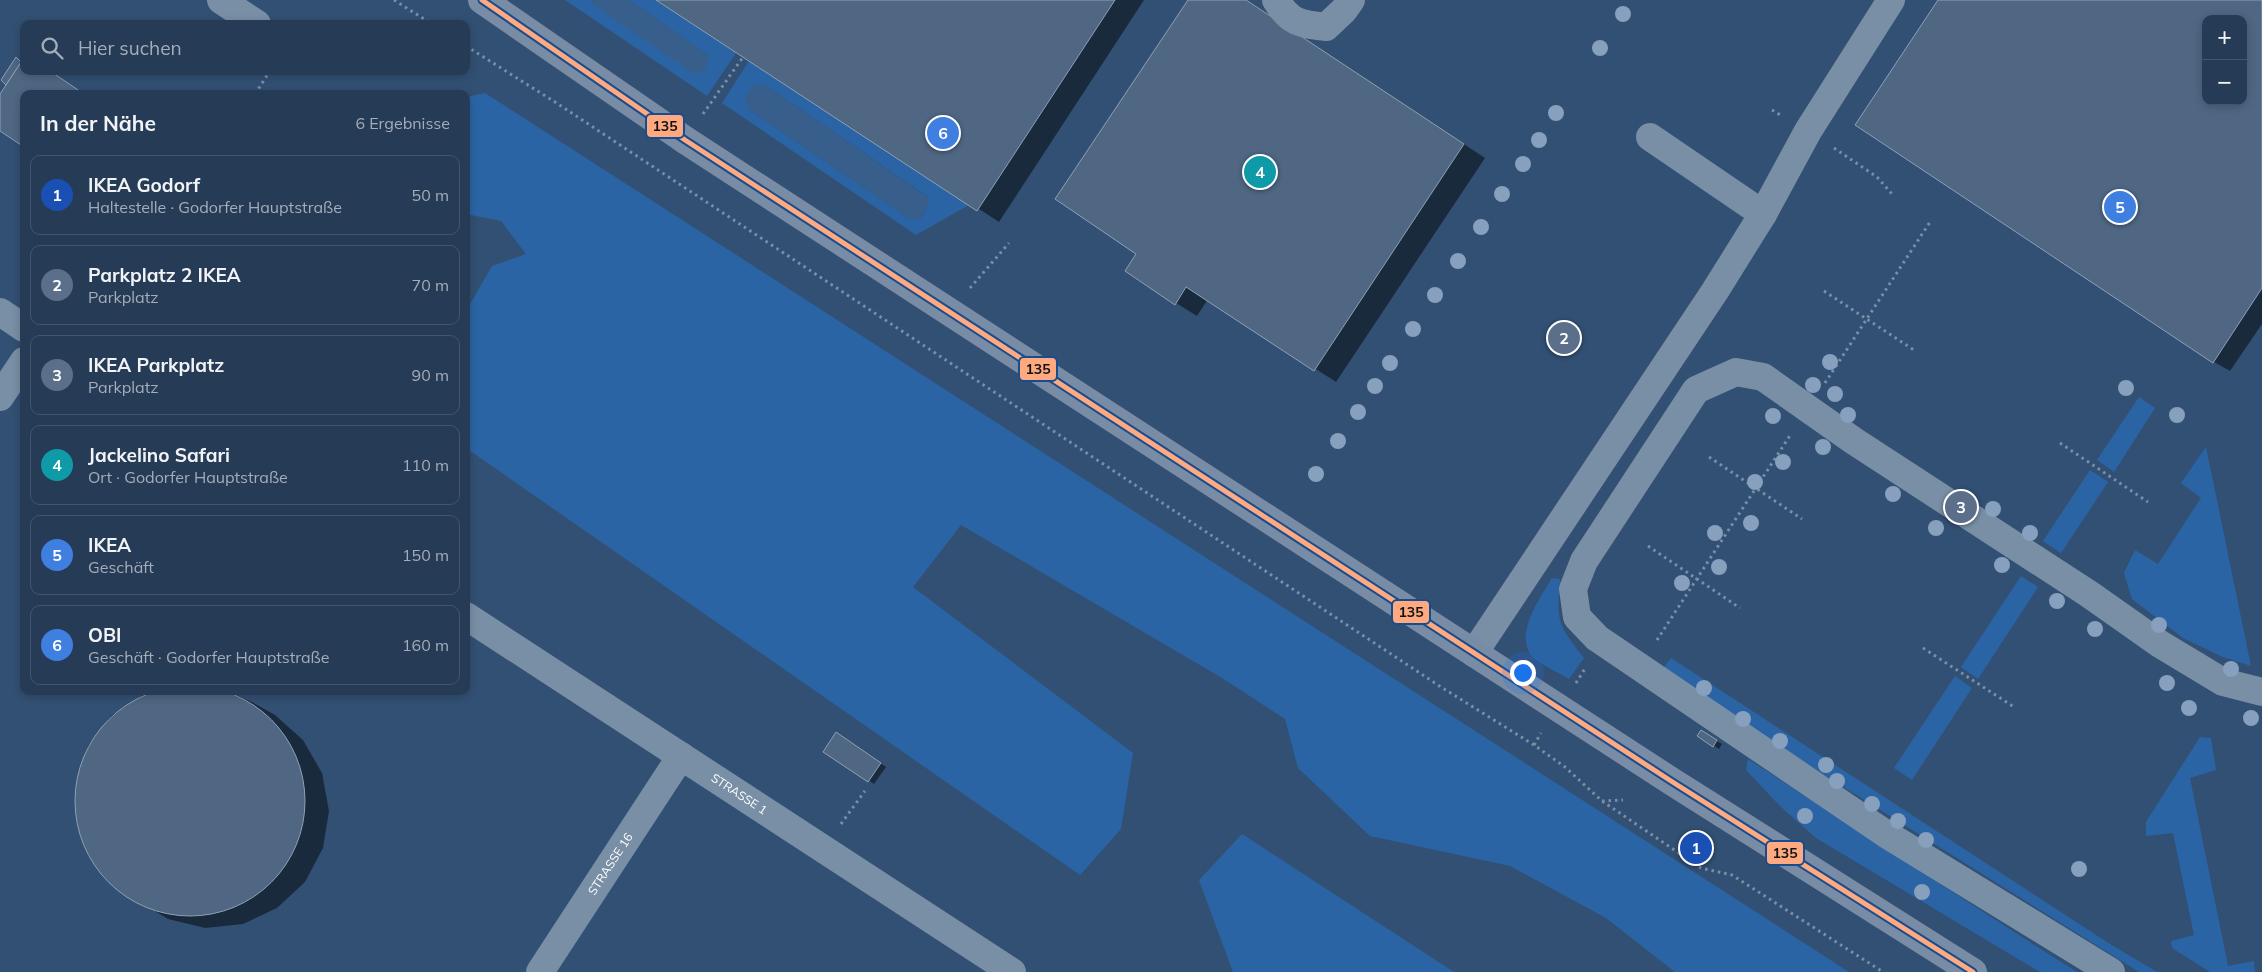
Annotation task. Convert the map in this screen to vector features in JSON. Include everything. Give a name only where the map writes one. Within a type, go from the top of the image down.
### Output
[{"type":"main road","points":[[482,0],[685,140],[1671,781],[1973,972]]},
{"type":"lane","points":[[221,0],[251,20]]},
{"type":"lane","points":[[1276,0],[1281,9],[1299,24],[1326,27],[1344,10],[1351,0]]},
{"type":"lane","points":[[1474,653],[1716,291],[1763,214],[1808,131],[1891,0]]},
{"type":"lane","points":[[1650,137],[1763,214]]},
{"type":"lane","points":[[0,312],[20,325]]},
{"type":"lane","points":[[0,397],[20,367]]},
{"type":"lane","points":[[2112,972],[1886,834],[1597,638],[1576,616],[1574,589],[1584,561],[1696,390],[1736,372],[1763,377],[1854,442],[2089,594],[2160,644],[2223,682],[2262,692]]},
{"type":"lane","name":"STRASSE 1","points":[[470,619],[1012,972]]},
{"type":"lane","name":"STRASSE 16","points":[[540,972],[681,756]]},
{"type":"path","points":[[394,0],[426,20]]},
{"type":"path","points":[[470,49],[555,102],[1441,687],[1534,745],[1565,767],[1602,802],[1702,868],[1732,875],[1883,972]]},
{"type":"path","points":[[685,140],[743,57]]},
{"type":"path","points":[[258,90],[267,75]]},
{"type":"path","points":[[954,314],[967,291],[1009,243]]},
{"type":"path","points":[[1824,291],[1914,350]]},
{"type":"path","points":[[2060,443],[2148,502]]},
{"type":"path","points":[[1709,457],[1802,519]]},
{"type":"path","points":[[1648,546],[1740,608]]},
{"type":"path","points":[[1640,666],[1697,579]]},
{"type":"path","points":[[1922,648],[2014,707]]},
{"type":"path","points":[[1559,707],[1588,664]]},
{"type":"path","points":[[823,849],[865,791]]},
{"type":"path","points":[[1602,802],[1623,800]]},
{"type":"path","points":[[1696,848],[1702,868]]},
{"type":"shaded area","points":[[565,0],[592,0],[592,3],[709,56],[629,0],[656,0],[736,53],[707,96]]},
{"type":"shaded area","points":[[592,0],[629,0],[709,56],[706,69],[700,74],[693,73],[598,8],[592,3]]},
{"type":"shaded area","points":[[749,61],[969,205],[916,235],[722,103]],"holes":[[[768,87],[928,197],[928,206],[920,219],[910,219],[750,110]]]},
{"type":"shaded area","points":[[756,83],[768,87],[929,198],[928,206],[920,219],[910,219],[750,110],[745,96]]},
{"type":"shaded area","points":[[485,93],[1849,972],[1675,972],[1606,918],[1510,866],[1370,836],[1298,768],[1285,719],[1222,678],[961,525],[913,587],[1133,753],[1121,829],[1080,875],[470,451],[470,304],[492,266],[526,254],[501,221],[470,215],[470,96]]},
{"type":"shaded area","points":[[2139,397],[2155,408],[2114,472],[2097,460]]},
{"type":"shaded area","points":[[2206,447],[2251,666],[2223,657],[2183,638],[2132,599],[2124,573],[2135,550],[2158,564],[2201,498],[2181,483]]},
{"type":"shaded area","points":[[2090,470],[2108,482],[2061,553],[2043,541]]},
{"type":"shaded area","points":[[2021,576],[2038,587],[1978,679],[1961,667]]},
{"type":"shaded area","points":[[1552,578],[1560,579],[1558,604],[1564,630],[1584,658],[1569,679],[1535,659],[1528,650],[1526,640],[1530,618]]},
{"type":"shaded area","points":[[1671,658],[2110,944],[2157,972],[2139,972],[1660,672]]},
{"type":"shaded area","points":[[1955,676],[1972,688],[1912,780],[1894,768]]},
{"type":"shaded area","points":[[2200,737],[2211,738],[2216,770],[2190,778],[2228,966],[2254,961],[2255,972],[2210,972],[2172,948],[2171,941],[2194,935],[2173,833],[2146,836],[2146,822]]},
{"type":"shaded area","points":[[1748,759],[2077,972],[2040,972],[1816,838],[1781,807],[1746,770]]},
{"type":"shaded area","points":[[1242,834],[1454,972],[1233,972],[1199,880]]},
{"type":"building","points":[[656,0],[1115,0],[977,211]]},
{"type":"building","points":[[1188,0],[1246,0],[1464,144],[1314,371],[1186,287],[1175,305],[1125,271],[1136,254],[1055,199]]},
{"type":"building","points":[[1938,0],[2262,0],[2262,288],[2213,363],[1855,125]]},
{"type":"building","points":[[16,57],[20,64],[6,85],[1,80]]},
{"type":"building","points":[[20,64],[20,75],[56,75],[78,90],[20,90],[20,144],[0,131],[0,94]]},
{"type":"building","points":[[146,695],[234,695],[244,699],[263,712],[286,737],[300,768],[305,790],[305,812],[300,834],[292,855],[279,874],[263,890],[244,903],[223,911],[201,916],[179,916],[157,911],[136,903],[117,890],[101,874],[88,855],[80,834],[75,812],[77,779],[88,747],[94,737],[117,712],[136,699]]},
{"type":"building","points":[[1701,730],[1717,740],[1713,747],[1697,736]]},
{"type":"building","points":[[836,732],[881,763],[868,782],[823,752]]},
{"type":"transit line","name":"135","points":[[482,0],[685,140],[1671,781],[1973,972]]},
{"type":"place","name":"OBI","points":[[943,133]]},
{"type":"place","name":"Jackelino Safari","points":[[1260,172]]},
{"type":"place","name":"IKEA","points":[[2120,207]]},
{"type":"place","name":"Parkplatz 2 IKEA","points":[[1564,338]]},
{"type":"place","name":"IKEA Parkplatz","points":[[1961,507]]},
{"type":"place","name":"IKEA Godorf","points":[[1696,848]]}]
